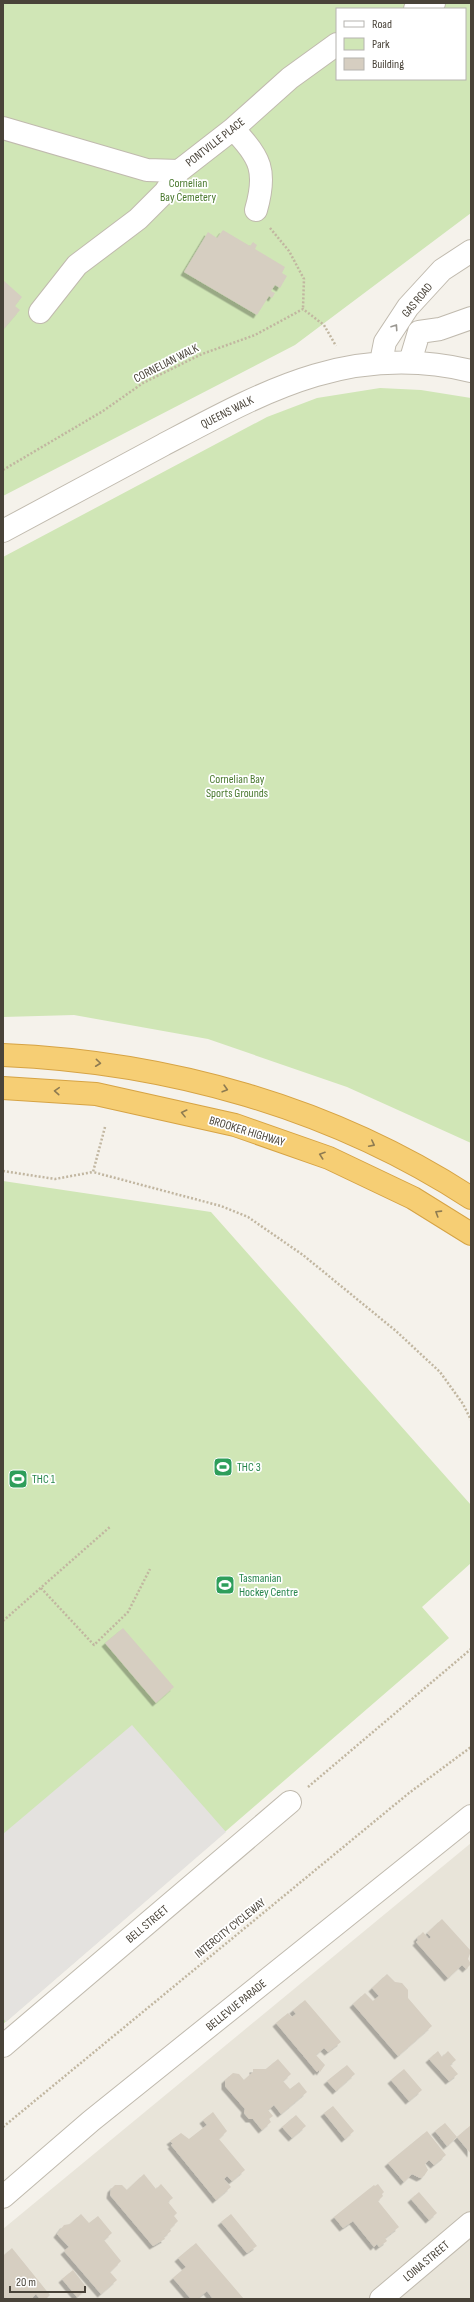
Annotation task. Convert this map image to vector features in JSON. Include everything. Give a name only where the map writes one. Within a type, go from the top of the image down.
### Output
[{"type":"highway","points":[[3,1055],[116,1066],[192,1079],[275,1103],[349,1132],[445,1181],[471,1198]]},
{"type":"highway","name":"BROOKER HIGHWAY","points":[[3,1088],[96,1094],[235,1125],[329,1158],[413,1198],[471,1234]]},
{"type":"street","points":[[418,8],[434,3]]},
{"type":"street","name":"PONTVILLE PLACE","points":[[4,130],[147,170],[179,171],[233,129],[290,78],[336,45]]},
{"type":"street","points":[[233,129],[250,146],[262,168],[262,190],[256,210]]},
{"type":"street","points":[[40,312],[77,265],[138,219],[165,192],[179,171]]},
{"type":"street","name":"GAS ROAD","points":[[381,362],[385,342],[408,308],[442,270],[471,251]]},
{"type":"street","points":[[410,362],[419,332],[440,329],[471,318]]},
{"type":"street","name":"QUEENS WALK","points":[[3,531],[244,402],[309,376],[348,367],[381,362],[410,362],[451,366],[471,371]]},
{"type":"street","name":"BELL STREET","points":[[5,2040],[290,1802]]},
{"type":"street","name":"BELLEVUE PARADE","points":[[3,2197],[91,2121],[471,1816]]},
{"type":"street","name":"LOINA STREET","points":[[381,2299],[471,2223]]},
{"type":"path","points":[[256,210],[289,252],[304,279],[303,309],[324,325],[348,367]]},
{"type":"path","name":"CORNELIAN WALK","points":[[3,470],[103,411],[143,383],[202,354],[255,335],[303,309]]},
{"type":"path","points":[[93,1172],[104,1127]]},
{"type":"path","points":[[3,1171],[55,1179],[93,1172],[221,1206],[248,1217],[303,1255],[396,1331],[440,1372],[463,1404],[471,1420]]},
{"type":"path","points":[[3,1621],[111,1526]]},
{"type":"path","points":[[41,1588],[94,1645],[128,1612],[150,1569]]},
{"type":"path","points":[[290,1802],[471,1649]]},
{"type":"path","name":"INTERCITY CYCLEWAY","points":[[3,2127],[409,1794],[471,1747]]},
{"type":"shaded area","points":[[132,1725],[226,1832],[6,2022],[3,2018],[3,1834]]},
{"type":"shaded area","points":[[471,1843],[471,2299],[3,2299],[3,2229]]},
{"type":"green space","name":"Cornelian Bay Cemetery","points":[[3,3],[471,3],[471,213],[295,345],[3,496]]},
{"type":"green space","name":"Cornelian Bay Sports Grounds","points":[[380,388],[421,390],[471,398],[471,1143],[347,1087],[208,1039],[74,1015],[3,1017],[3,557],[267,417],[317,398]]},
{"type":"green space","name":"Tasmanian Hockey Centre","points":[[3,1181],[211,1212],[471,1505],[471,1563],[422,1607],[449,1638],[3,2024]]},
{"type":"building","points":[[223,230],[250,246],[253,242],[257,245],[255,249],[285,267],[282,273],[287,276],[280,288],[275,285],[271,291],[275,293],[272,298],[269,296],[257,315],[184,272],[208,232],[217,238]]},
{"type":"building","points":[[3,280],[22,297],[15,306],[20,310],[3,330]]},
{"type":"building","points":[[123,1628],[174,1687],[156,1703],[105,1643]]},
{"type":"building","points":[[442,1919],[471,1951],[468,1959],[471,1964],[466,1969],[462,1965],[448,1978],[416,1942],[418,1940],[417,1938],[423,1932],[429,1939],[431,1937],[427,1933]]},
{"type":"building","points":[[387,1974],[395,1982],[402,1983],[408,1990],[408,1998],[432,2026],[398,2056],[353,2004],[365,1993],[373,2001],[379,1996],[372,1988]]},
{"type":"building","points":[[305,2000],[341,2042],[328,2052],[324,2048],[316,2055],[325,2065],[320,2072],[319,2070],[317,2072],[276,2023],[288,2013],[292,2017],[296,2014],[293,2010]]},
{"type":"building","points":[[438,2051],[442,2057],[448,2051],[456,2060],[450,2065],[458,2074],[449,2081],[429,2059]]},
{"type":"building","points":[[278,2059],[291,2074],[283,2081],[290,2089],[299,2082],[307,2092],[281,2114],[274,2105],[268,2110],[273,2116],[269,2119],[271,2122],[262,2130],[253,2119],[249,2119],[244,2113],[245,2109],[225,2086],[225,2080],[233,2073],[239,2074],[244,2080],[253,2072],[253,2069],[266,2069]]},
{"type":"building","points":[[347,2065],[355,2074],[336,2091],[327,2081]]},
{"type":"building","points":[[404,2069],[422,2090],[409,2101],[391,2080]]},
{"type":"building","points":[[333,2106],[354,2131],[345,2139],[324,2113]]},
{"type":"building","points":[[213,2112],[227,2131],[219,2139],[245,2170],[232,2181],[227,2176],[224,2179],[231,2187],[216,2200],[171,2145],[173,2144],[170,2141],[181,2133],[189,2139],[207,2125],[203,2120]]},
{"type":"building","points":[[296,2115],[306,2126],[292,2138],[282,2127]]},
{"type":"building","points":[[445,2123],[457,2137],[447,2146],[435,2131]]},
{"type":"building","points":[[471,2125],[471,2154],[457,2137]]},
{"type":"building","points":[[427,2131],[446,2155],[434,2165],[429,2160],[425,2164],[428,2170],[424,2176],[420,2178],[412,2174],[404,2182],[388,2163]]},
{"type":"building","points":[[144,2174],[156,2189],[161,2184],[173,2198],[168,2202],[177,2213],[174,2216],[178,2221],[170,2229],[171,2231],[164,2237],[165,2239],[153,2246],[110,2195],[111,2189],[115,2185],[122,2185],[127,2190]]},
{"type":"building","points":[[378,2184],[384,2192],[382,2194],[383,2196],[378,2201],[399,2227],[385,2238],[387,2241],[379,2247],[377,2244],[374,2247],[353,2221],[343,2228],[334,2217],[374,2185],[375,2186]]},
{"type":"building","points":[[419,2192],[437,2213],[429,2220],[411,2199]]},
{"type":"building","points":[[81,2214],[89,2223],[98,2216],[112,2233],[104,2240],[121,2261],[110,2272],[117,2280],[101,2294],[64,2251],[69,2247],[57,2234],[64,2225],[70,2224]]},
{"type":"building","points":[[231,2214],[257,2246],[247,2253],[221,2222]]},
{"type":"building","points":[[196,2243],[244,2299],[213,2299],[207,2291],[197,2299],[191,2299],[173,2278],[186,2267],[178,2258]]},
{"type":"building","points":[[12,2248],[50,2295],[46,2299],[40,2299],[36,2294],[31,2299],[6,2299],[3,2296],[3,2256]]},
{"type":"building","points":[[73,2270],[87,2288],[77,2297],[62,2279]]},
{"type":"place","name":"THC 3","points":[[223,1467]]},
{"type":"place","name":"THC 1","points":[[18,1479]]},
{"type":"place","name":"Tasmanian Hockey Centre","points":[[225,1585]]}]
